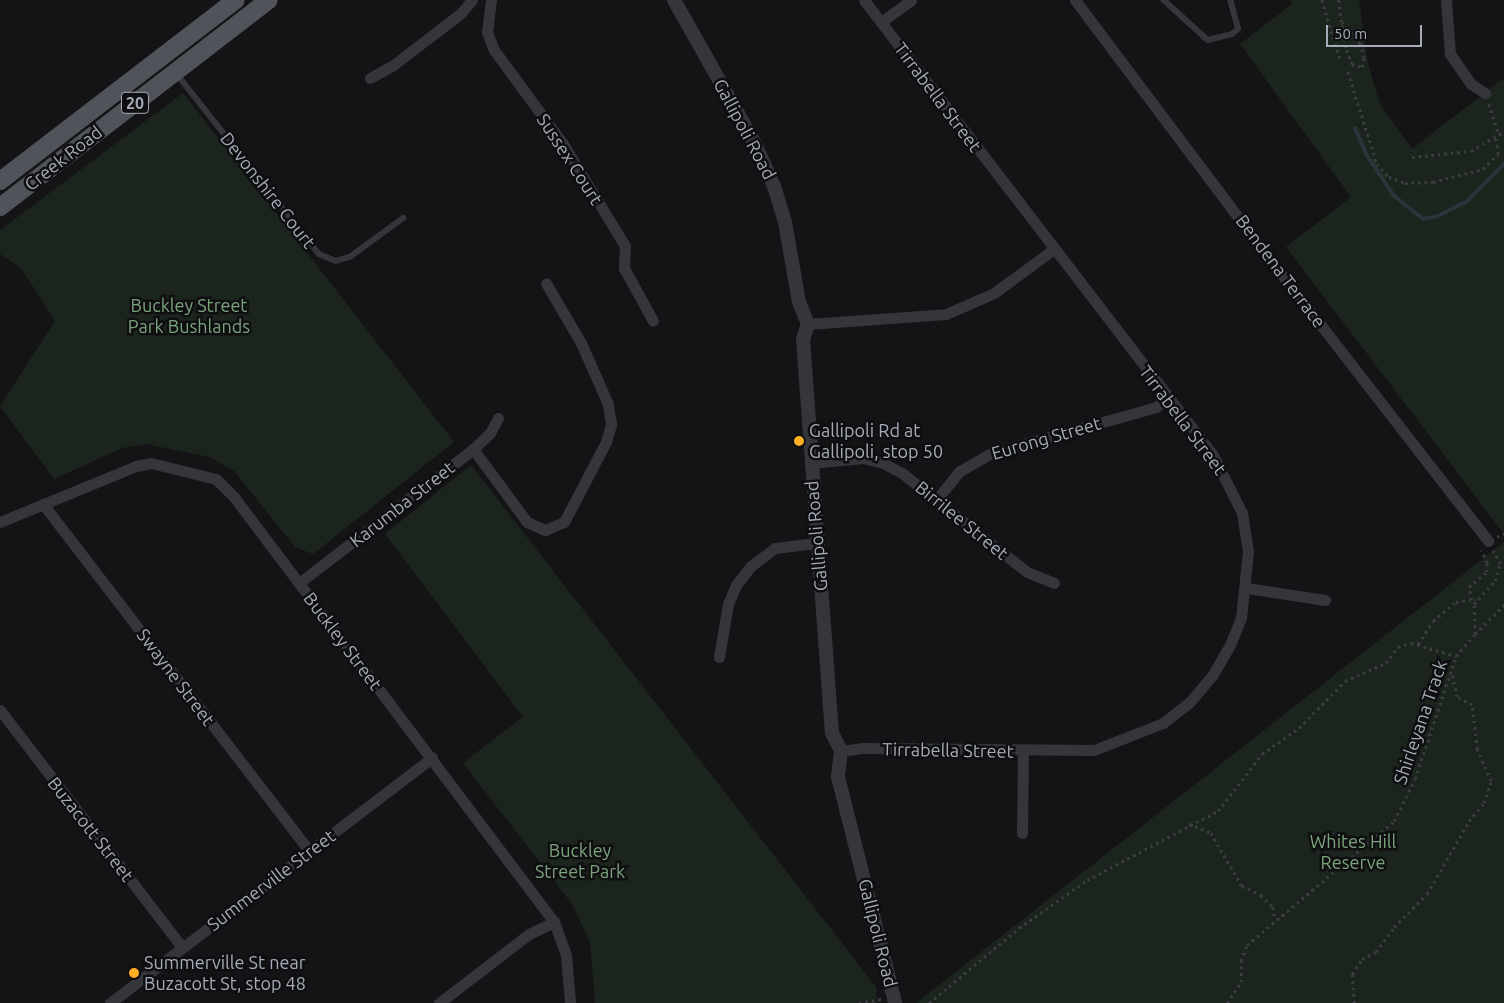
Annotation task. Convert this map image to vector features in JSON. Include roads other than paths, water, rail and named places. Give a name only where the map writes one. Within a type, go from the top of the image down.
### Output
[{"type":"main road","name":"Creek Road","points":[[0,181],[236,0]]},
{"type":"main road","name":"Creek Road","points":[[0,207],[269,0]]},
{"type":"street","points":[[370,78],[392,66],[461,14],[472,0]]},
{"type":"street","name":"Sussex Court","points":[[491,0],[487,32],[494,50],[563,144],[625,246],[624,268],[653,321]]},
{"type":"street","name":"Gallipoli Road","points":[[674,0],[755,144],[774,186],[785,222],[799,302],[808,324],[803,339],[810,463],[832,733],[841,751],[838,777],[894,1000]]},
{"type":"street","name":"Tirrabella Street","points":[[841,751],[862,748],[1023,752],[1094,750],[1163,723],[1189,703],[1212,676],[1241,618],[1247,588],[1248,551],[1242,513],[1213,455],[864,0]]},
{"type":"street","points":[[882,22],[911,0]]},
{"type":"street","name":"Bendena Terrace","points":[[1075,0],[1252,232],[1274,266],[1484,544]]},
{"type":"street","points":[[1446,0],[1450,54],[1471,84],[1485,93]]},
{"type":"street","points":[[808,324],[946,314],[994,293],[1054,249]]},
{"type":"street","points":[[473,449],[527,522],[545,530],[564,522],[606,442],[611,424],[608,404],[581,343],[546,283]]},
{"type":"street","name":"Eurong Street","points":[[937,499],[960,471],[989,454],[1156,407],[1169,398]]},
{"type":"street","name":"Karumba Street","points":[[299,583],[473,449],[490,433],[498,418]]},
{"type":"street","name":"Birrilee Street","points":[[810,463],[863,458],[881,462],[902,472],[1027,572],[1054,584]]},
{"type":"street","name":"Buckley Street","points":[[0,522],[136,466],[151,463],[216,479],[234,497],[554,922],[566,955],[570,1003]]},
{"type":"street","name":"Swayne Street","points":[[43,504],[309,851]]},
{"type":"street","points":[[719,657],[728,604],[736,585],[751,566],[775,548],[816,542]]},
{"type":"street","points":[[1247,588],[1324,600]]},
{"type":"street","name":"Buzacott Street","points":[[0,710],[182,947]]},
{"type":"street","points":[[1022,833],[1023,752]]},
{"type":"street","name":"Summerville Street","points":[[110,1003],[432,758]]},
{"type":"street","points":[[438,1003],[529,934],[554,922]]},
{"type":"lane","points":[[1164,0],[1208,40],[1232,34],[1238,29],[1230,0]]},
{"type":"lane","name":"Devonshire Court","points":[[176,72],[319,254],[336,261],[350,257],[403,218]]},
{"type":"waterway","points":[[1355,128],[1366,154],[1394,196],[1423,219],[1438,216],[1466,202],[1504,164]]},
{"type":"place","name":"Gallipoli Rd at Gallipoli, stop 50","points":[[799,441]]},
{"type":"place","name":"Summerville St near Buzacott St, stop 48","points":[[134,973]]},
{"type":"park label","name":"Buckley Street Park Bushlands","points":[[189,316]]},
{"type":"park label","name":"Whites Hill Reserve","points":[[1353,852]]},
{"type":"park label","name":"Buckley Street Park","points":[[580,861]]}]
